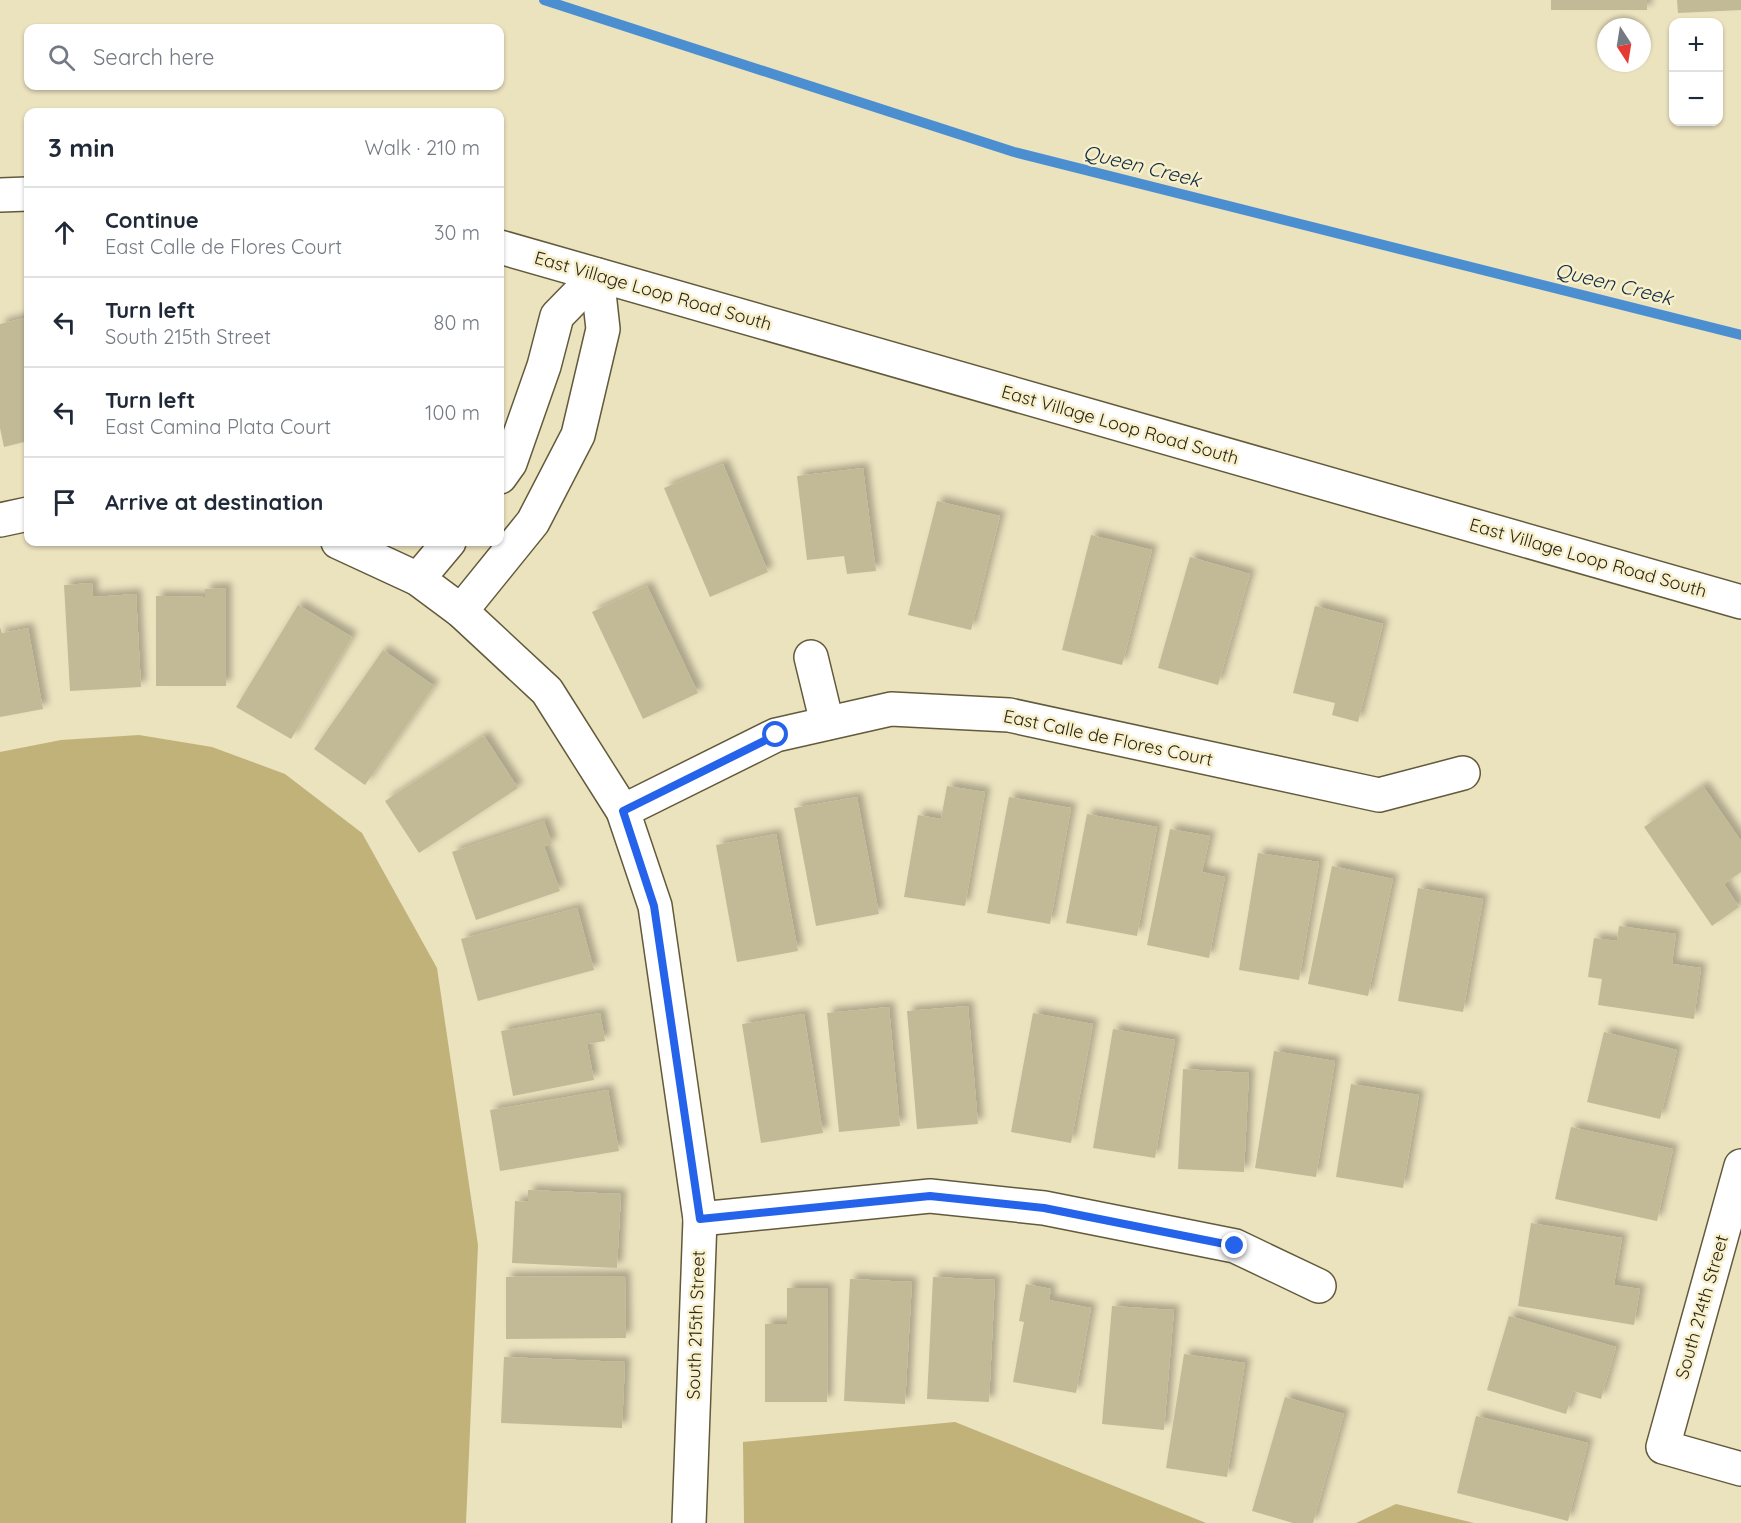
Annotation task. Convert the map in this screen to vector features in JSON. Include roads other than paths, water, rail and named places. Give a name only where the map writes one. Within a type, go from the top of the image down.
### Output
[{"type":"street","points":[[0,195],[24,194]]},
{"type":"street","name":"East Village Loop Road South","points":[[504,248],[1741,602]]},
{"type":"street","points":[[504,471],[510,463],[544,366],[557,316],[597,275]]},
{"type":"street","points":[[461,611],[533,522],[578,435],[603,329],[597,275]]},
{"type":"street","points":[[0,520],[24,515]]},
{"type":"street","name":"South 215th Street","points":[[347,546],[418,579],[461,611],[547,691],[623,811],[654,906],[700,1219],[688,1523]]},
{"type":"street","points":[[418,579],[446,546]]},
{"type":"street","points":[[811,657],[827,723]]},
{"type":"street","name":"East Calle de Flores Court","points":[[623,811],[776,735],[891,709],[1009,715],[1379,795],[1463,773]]},
{"type":"street","name":"South 214th Street","points":[[1741,1167],[1663,1447],[1741,1469]]},
{"type":"street","points":[[700,1219],[930,1196],[1033,1206],[1235,1246],[1319,1286]]},
{"type":"waterway","name":"Queen Creek","points":[[544,0],[1014,152],[1741,335]]}]
